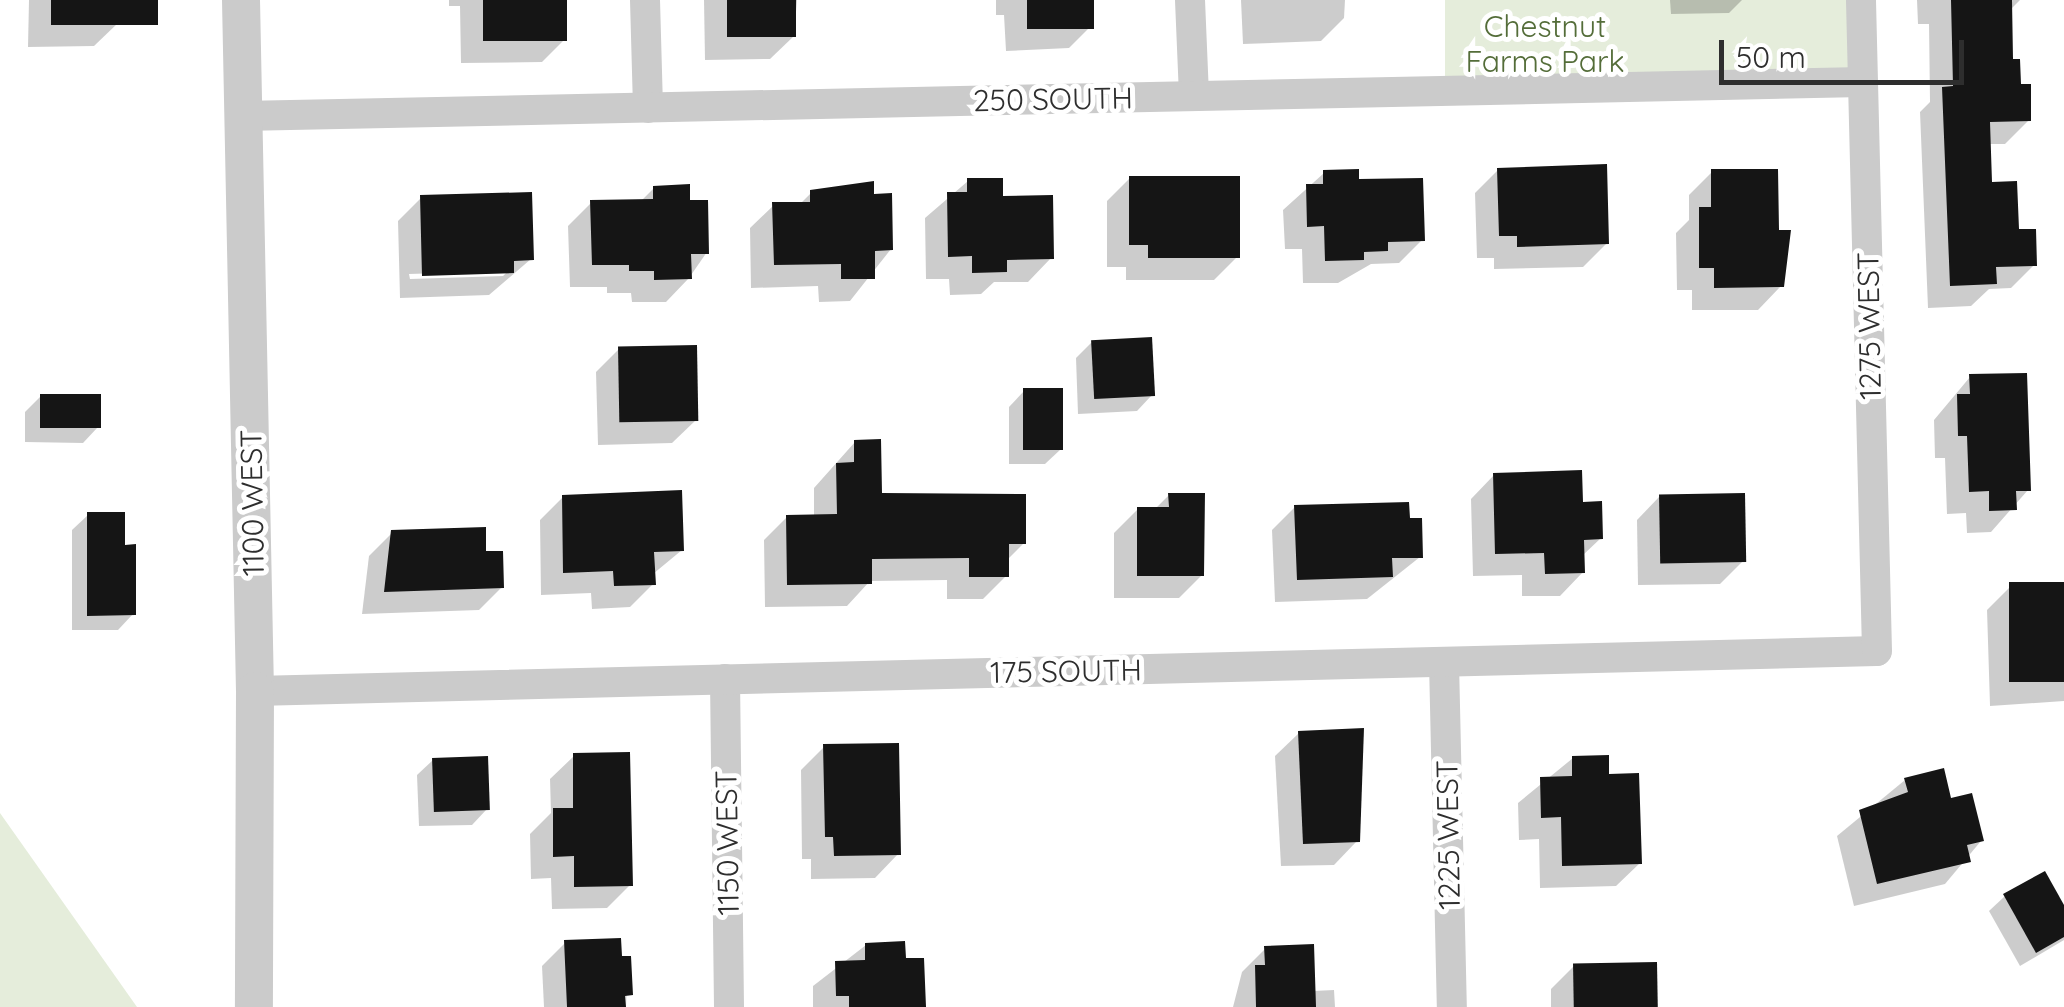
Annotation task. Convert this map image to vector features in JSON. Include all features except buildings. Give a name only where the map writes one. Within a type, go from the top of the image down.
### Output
[{"type":"street","name":"1100 WEST","points":[[241,0],[256,691],[254,1007]]},
{"type":"street","points":[[645,0],[648,108]]},
{"type":"street","points":[[1190,0],[1194,96]]},
{"type":"street","name":"1275 WEST","points":[[1861,0],[1877,651]]},
{"type":"street","name":"250 SOUTH","points":[[244,116],[1863,82]]},
{"type":"street","name":"175 SOUTH","points":[[256,691],[1877,651]]},
{"type":"street","name":"1225 WEST","points":[[1444,662],[1452,1007]]},
{"type":"street","name":"1150 WEST","points":[[725,680],[730,1007]]},
{"type":"green space","name":"Chestnut Farms Park","points":[[1445,0],[1861,0],[1861,90],[1445,90]]},
{"type":"green space","points":[[0,813],[137,1007],[0,1007]]}]
